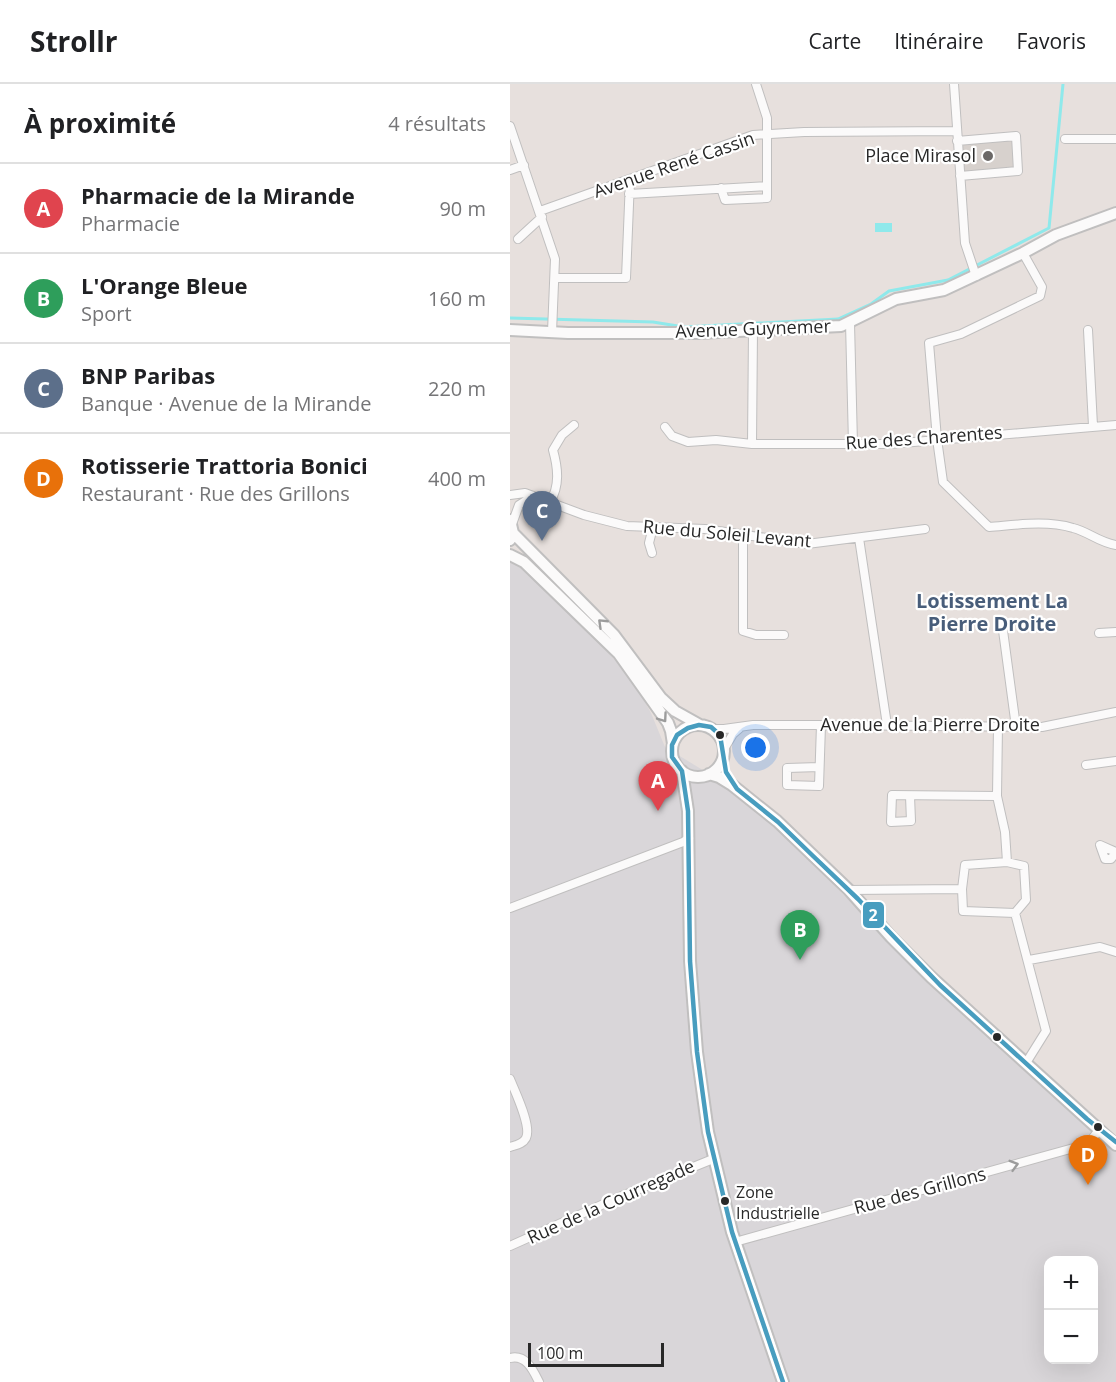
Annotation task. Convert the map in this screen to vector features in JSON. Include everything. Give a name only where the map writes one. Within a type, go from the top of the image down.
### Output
[{"type":"main road","name":"Avenue Guynemer","points":[[510,330],[553,323],[698,333],[841,326],[896,299],[944,290],[974,270],[1023,253],[1056,235],[1116,213]]},
{"type":"main road","points":[[511,529],[614,635],[661,698],[675,711],[711,729],[722,741],[726,774],[732,785]]},
{"type":"main road","points":[[510,555],[524,562],[619,654],[668,723],[671,731],[674,760],[682,771],[688,798],[690,961],[697,1052],[713,1159],[735,1242],[783,1382]]},
{"type":"main road","points":[[673,744],[683,730],[700,725]]},
{"type":"main road","points":[[688,798],[692,787],[705,775],[715,770],[723,753]]},
{"type":"main road","points":[[682,771],[695,776],[719,777],[777,821],[849,890],[931,977],[1114,1142]]},
{"type":"street","points":[[721,188],[725,200],[767,198],[767,118],[756,84]]},
{"type":"street","points":[[954,84],[965,243],[974,270]]},
{"type":"street","points":[[510,126],[555,259],[553,323]]},
{"type":"street","name":"Avenue René Cassin","points":[[541,214],[753,135],[804,132],[956,131]]},
{"type":"street","points":[[957,141],[1016,136],[1018,171],[960,176]]},
{"type":"street","points":[[1065,139],[1116,140]]},
{"type":"street","points":[[510,170],[524,165]]},
{"type":"street","points":[[555,278],[626,278],[630,180]]},
{"type":"street","points":[[629,194],[767,186]]},
{"type":"street","points":[[518,239],[541,214]]},
{"type":"street","points":[[1023,253],[1042,287],[1040,296],[961,334],[929,343],[943,482],[989,527],[1046,524],[1074,528],[1103,543],[1116,544]]},
{"type":"street","points":[[850,323],[854,444]]},
{"type":"street","points":[[752,444],[753,330]]},
{"type":"street","points":[[1088,330],[1093,426]]},
{"type":"street","points":[[550,502],[556,493],[558,467],[553,450],[562,435],[574,425]]},
{"type":"street","name":"Rue des Charentes","points":[[665,427],[672,436],[688,442],[716,440],[752,444],[890,444],[1093,426],[1116,426]]},
{"type":"street","name":"Rue du Soleil Levant","points":[[510,495],[518,492],[584,515],[627,526],[705,529],[807,544],[925,529]]},
{"type":"street","points":[[511,529],[519,505],[532,496]]},
{"type":"street","points":[[652,553],[649,543],[653,527]]},
{"type":"street","points":[[743,533],[743,631],[756,635],[784,635]]},
{"type":"street","points":[[859,538],[887,725]]},
{"type":"street","points":[[1002,622],[1016,727]]},
{"type":"street","points":[[1099,633],[1116,632]]},
{"type":"street","name":"Avenue de la Pierre Droite","points":[[711,729],[742,726],[821,725],[1042,727],[1116,712]]},
{"type":"street","points":[[819,767],[787,768],[787,785],[819,786],[821,725]]},
{"type":"street","points":[[723,753],[733,734],[742,726]]},
{"type":"street","points":[[998,727],[997,796],[1005,832],[1007,862]]},
{"type":"street","points":[[1086,765],[1116,761]]},
{"type":"street","points":[[910,796],[997,796]]},
{"type":"street","points":[[510,908],[689,838]]},
{"type":"street","points":[[1007,862],[1024,866],[1026,900],[1015,913],[963,911],[962,889],[965,865],[1007,862]]},
{"type":"street","points":[[849,890],[962,889]]},
{"type":"street","points":[[1015,913],[1046,1031],[1026,1063]]},
{"type":"street","points":[[1029,960],[1100,947],[1116,952]]},
{"type":"street","points":[[510,1079],[528,1128],[527,1136],[522,1143],[510,1148]]},
{"type":"street","name":"Rue des Grillons","points":[[735,1242],[1088,1144],[1099,1130]]},
{"type":"street","name":"Rue de la Courregade","points":[[510,1246],[617,1198],[713,1159]]},
{"type":"street","points":[[510,1358],[523,1359],[530,1365],[539,1382]]},
{"type":"shaded area","name":"Place Mirasol","points":[[1016,136],[1018,171],[960,176],[957,141]]},
{"type":"shaded area","points":[[510,557],[515,558],[630,675],[651,713],[665,747],[724,783],[784,834],[932,985],[1116,1150],[1116,1382],[510,1382]]},
{"type":"water","points":[[875,223],[892,223],[892,232],[875,232]]},
{"type":"waterway","points":[[510,318],[653,322],[684,327],[838,319],[871,304],[889,291],[948,280],[1049,228],[1063,84]]},
{"type":"transit line","name":"2","points":[[682,771],[672,757],[672,745],[677,735],[688,728],[699,725],[711,727],[720,735],[726,772],[737,789],[778,822],[858,899],[940,985],[1087,1119],[1116,1142]]},
{"type":"transit line","name":"2","points":[[682,771],[688,811],[690,961],[697,1052],[708,1132],[732,1232],[783,1382]]},
{"type":"place","name":"Place Mirasol","points":[[988,156]]},
{"type":"place","name":"BNP Paribas","points":[[542,541]]},
{"type":"place","name":"Pharmacie de la Mirande","points":[[658,811]]},
{"type":"place","name":"L'Orange Bleue","points":[[800,960]]},
{"type":"place","name":"Rotisserie Trattoria Bonici","points":[[1088,1185]]},
{"type":"place","name":"Zone Industrielle","points":[[725,1201]]},
{"type":"district","name":"Lotissement La Pierre Droite","points":[[992,612]]}]
